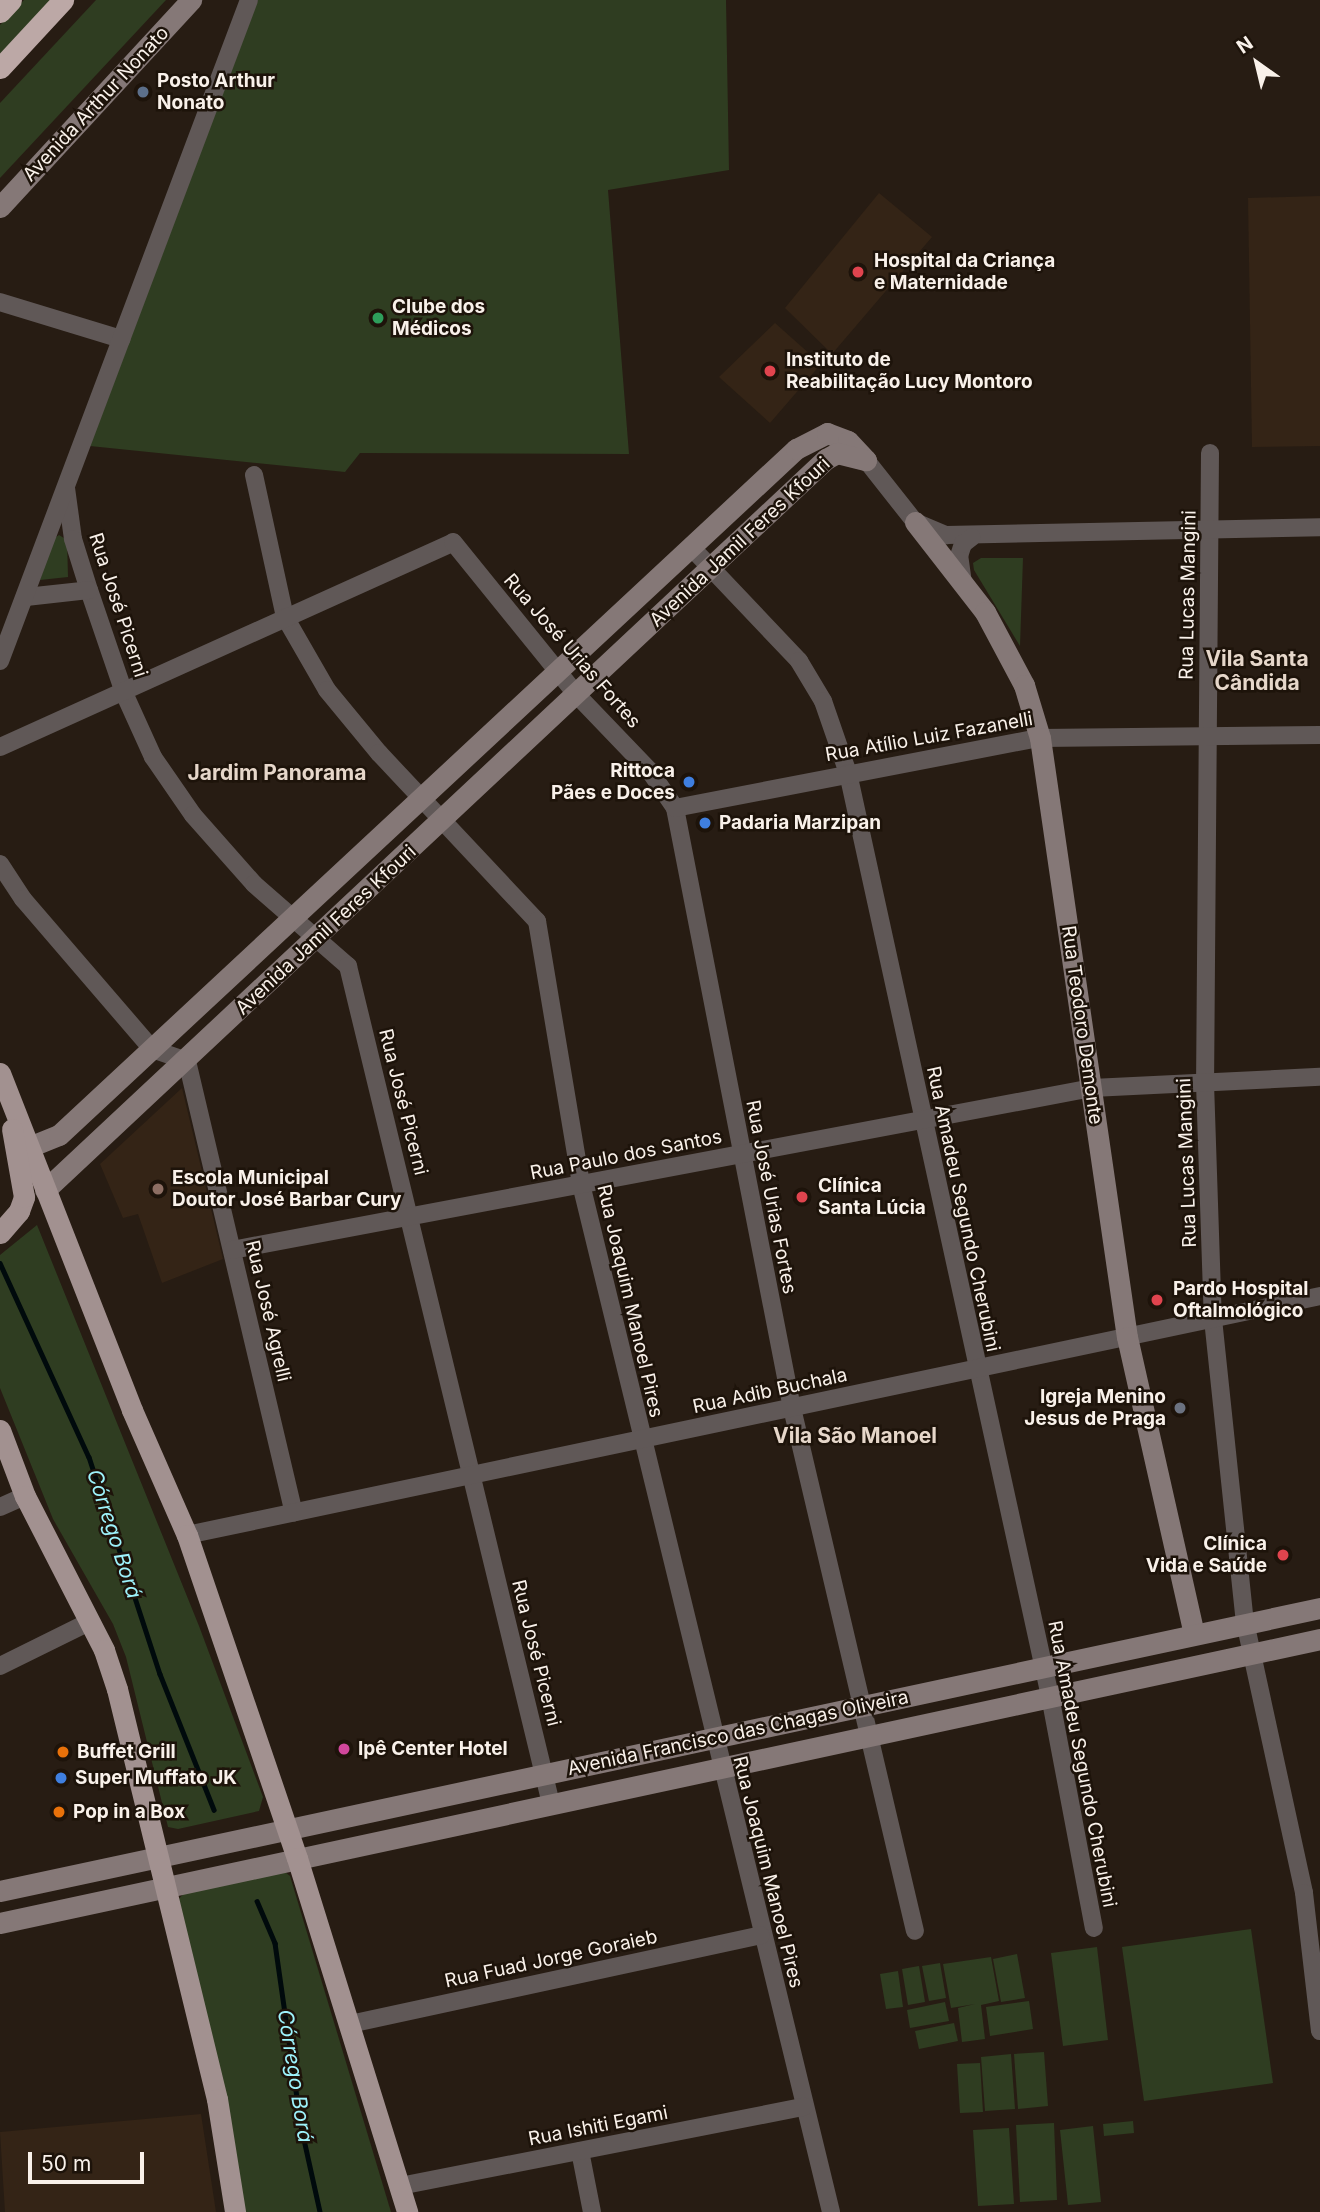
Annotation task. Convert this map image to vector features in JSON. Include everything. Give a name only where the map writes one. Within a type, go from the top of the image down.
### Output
[{"type":"highway","points":[[0,12],[11,0]]},
{"type":"highway","points":[[0,68],[63,0]]},
{"type":"main road","points":[[0,1073],[132,1410],[187,1535],[288,1829],[407,2212]]},
{"type":"main road","points":[[0,1236],[19,1211],[25,1185],[13,1143],[10,1098]]},
{"type":"main road","points":[[0,1236],[45,1190]]},
{"type":"main road","points":[[0,1430],[25,1496],[89,1622],[117,1689],[156,1858],[217,2099],[235,2212]]},
{"type":"street","name":"Avenida Arthur Nonato","points":[[0,207],[191,0]]},
{"type":"street","points":[[0,661],[249,0]]},
{"type":"street","points":[[0,302],[121,338]]},
{"type":"street","name":"Avenida Jamil Feres Kfouri","points":[[29,1147],[59,1135],[809,440],[827,433],[837,435],[866,460]]},
{"type":"street","name":"Avenida Jamil Feres Kfouri","points":[[45,1190],[187,1062],[826,459],[838,453],[866,460]]},
{"type":"street","name":"Rua Lucas Mangini","points":[[1210,453],[1205,1083],[1213,1319],[1245,1622],[1304,1893],[1320,2031]]},
{"type":"street","name":"Rua Teodoro Demonte","points":[[866,460],[985,612],[1024,685],[1040,738],[1128,1337],[1194,1634]]},
{"type":"street","name":"Rua Joaquim Manoel Pires","points":[[254,475],[285,617],[327,690],[379,753],[423,796],[537,921],[581,1184],[760,1935],[831,2212]]},
{"type":"street","name":"Rua José Picerni","points":[[66,488],[73,539],[89,590],[124,693],[153,757],[193,814],[291,919],[348,966],[551,1804]]},
{"type":"street","points":[[915,522],[946,535],[972,537],[1320,527]]},
{"type":"street","points":[[963,583],[959,556],[963,544],[972,537]]},
{"type":"street","name":"Rua José Urias Fortes","points":[[285,617],[453,542],[576,694],[649,770],[675,808],[740,1154],[792,1408],[859,1707],[915,1931]]},
{"type":"street","name":"Rua Amadeu Segundo Cherubini","points":[[691,547],[799,661],[823,701],[848,773],[878,894],[921,1120],[1050,1696],[1094,1928]]},
{"type":"street","points":[[26,597],[89,590]]},
{"type":"street","points":[[0,747],[124,693],[285,617]]},
{"type":"street","name":"Rua Atílio Luiz Fazanelli","points":[[675,808],[1040,738],[1320,734]]},
{"type":"street","points":[[0,864],[23,899],[152,1049],[187,1062]]},
{"type":"street","name":"Rua José Agrelli","points":[[187,1062],[294,1512]]},
{"type":"street","name":"Rua Paulo dos Santos","points":[[232,1250],[1092,1088],[1320,1077]]},
{"type":"street","name":"Rua Adib Buchala","points":[[187,1535],[1320,1296]]},
{"type":"street","points":[[0,1507],[25,1496]]},
{"type":"street","name":"Avenida Francisco das Chagas Oliveira","points":[[0,1891],[1320,1608]]},
{"type":"street","points":[[0,1666],[89,1622]]},
{"type":"street","name":"Avenida Francisco das Chagas Oliveira","points":[[0,1923],[1250,1652],[1320,1640]]},
{"type":"street","points":[[106,1868],[111,1898]]},
{"type":"street","name":"Rua Fuad Jorge Goraieb","points":[[350,2024],[760,1935]]},
{"type":"street","name":"Rua Ishiti Egami","points":[[400,2186],[804,2107]]},
{"type":"street","points":[[580,2151],[592,2212]]},
{"type":"shaded area","name":"Hospital da Criança e Maternidade","points":[[879,193],[932,237],[832,354],[785,308]]},
{"type":"shaded area","points":[[1320,196],[1320,446],[1252,447],[1248,198]]},
{"type":"shaded area","name":"Instituto de Reabilitação Lucy Montoro","points":[[775,323],[821,364],[770,423],[719,377]]},
{"type":"shaded area","name":"Escola Municipal Doutor José Barbar Cury","points":[[182,1088],[223,1259],[162,1283],[138,1214],[123,1218],[100,1164]]},
{"type":"shaded area","points":[[201,2114],[216,2212],[5,2212],[0,2132]]},
{"type":"green space","points":[[24,0],[51,0],[0,54],[0,25]]},
{"type":"green space","points":[[96,0],[166,0],[0,178],[0,103]]},
{"type":"green space","name":"Clube dos Médicos","points":[[258,0],[726,0],[729,170],[608,190],[629,454],[360,453],[345,472],[90,446]]},
{"type":"green space","points":[[59,535],[67,540],[68,577],[40,580],[53,539]]},
{"type":"green space","points":[[981,558],[1023,558],[1020,646],[974,570],[973,563]]},
{"type":"green space","points":[[37,1225],[199,1626],[263,1797],[259,1811],[178,1829],[168,1827],[126,1657],[113,1624],[53,1519],[0,1388],[0,1255]]},
{"type":"green space","points":[[285,1872],[290,1876],[391,2212],[243,2212],[178,1900],[184,1893]]},
{"type":"green space","points":[[1251,1929],[1273,2083],[1144,2101],[1122,1947]]},
{"type":"green space","points":[[1097,1947],[1108,2040],[1063,2046],[1051,1953]]},
{"type":"green space","points":[[1017,1954],[1025,1998],[1001,2002],[993,1959]]},
{"type":"green space","points":[[991,1957],[999,2001],[981,2005],[985,2039],[962,2042],[958,2008],[975,2004],[951,2008],[943,1964]]},
{"type":"green space","points":[[940,1963],[946,1998],[929,2001],[922,1966]]},
{"type":"green space","points":[[919,1966],[925,2002],[908,2005],[902,1969]]},
{"type":"green space","points":[[898,1971],[903,2007],[886,2009],[880,1974]]},
{"type":"green space","points":[[1029,2001],[1033,2029],[990,2036],[986,2007]]},
{"type":"green space","points":[[945,2002],[949,2021],[910,2028],[907,2010]]},
{"type":"green space","points":[[954,2023],[958,2041],[919,2049],[915,2031]]},
{"type":"green space","points":[[1044,2052],[1048,2106],[1018,2109],[1014,2054]]},
{"type":"green space","points":[[1011,2054],[1015,2109],[985,2111],[981,2057]]},
{"type":"green space","points":[[980,2063],[983,2112],[960,2113],[957,2064]]},
{"type":"green space","points":[[1133,2121],[1134,2133],[1104,2136],[1103,2124]]},
{"type":"green space","points":[[1054,2123],[1057,2200],[1020,2202],[1016,2125]]},
{"type":"green space","points":[[1093,2126],[1101,2202],[1068,2205],[1060,2130]]},
{"type":"green space","points":[[1009,2128],[1014,2204],[978,2206],[973,2130]]},
{"type":"waterway","name":"Córrego Borá","points":[[0,1263],[89,1457],[160,1674],[214,1810]]},
{"type":"waterway","name":"Córrego Borá","points":[[257,1901],[275,1943],[301,2126],[320,2212]]},
{"type":"place","name":"Posto Arthur Nonato","points":[[143,92]]},
{"type":"place","name":"Hospital da Criança e Maternidade","points":[[858,272]]},
{"type":"place","name":"Clube dos Médicos","points":[[378,318]]},
{"type":"place","name":"Instituto de Reabilitação Lucy Montoro","points":[[770,371]]},
{"type":"place","name":"Rittoca Pães e Doces","points":[[689,782]]},
{"type":"place","name":"Padaria Marzipan","points":[[705,823]]},
{"type":"place","name":"Escola Municipal Doutor José Barbar Cury","points":[[158,1189]]},
{"type":"place","name":"Clínica Santa Lúcia","points":[[802,1197]]},
{"type":"place","name":"Pardo Hospital Oftalmológico","points":[[1157,1300]]},
{"type":"place","name":"Igreja Menino Jesus de Praga","points":[[1180,1408]]},
{"type":"place","name":"Clínica Vida e Saúde","points":[[1283,1555]]},
{"type":"place","name":"Ipê Center Hotel","points":[[344,1749]]},
{"type":"place","name":"Buffet Grill","points":[[63,1752]]},
{"type":"place","name":"Super Muffato JK","points":[[61,1778]]},
{"type":"place","name":"Pop in a Box","points":[[59,1812]]},
{"type":"district","name":"Vila Santa Cândida","points":[[1257,671]]},
{"type":"district","name":"Jardim Panorama","points":[[277,773]]},
{"type":"district","name":"Vila São Manoel","points":[[855,1436]]}]
